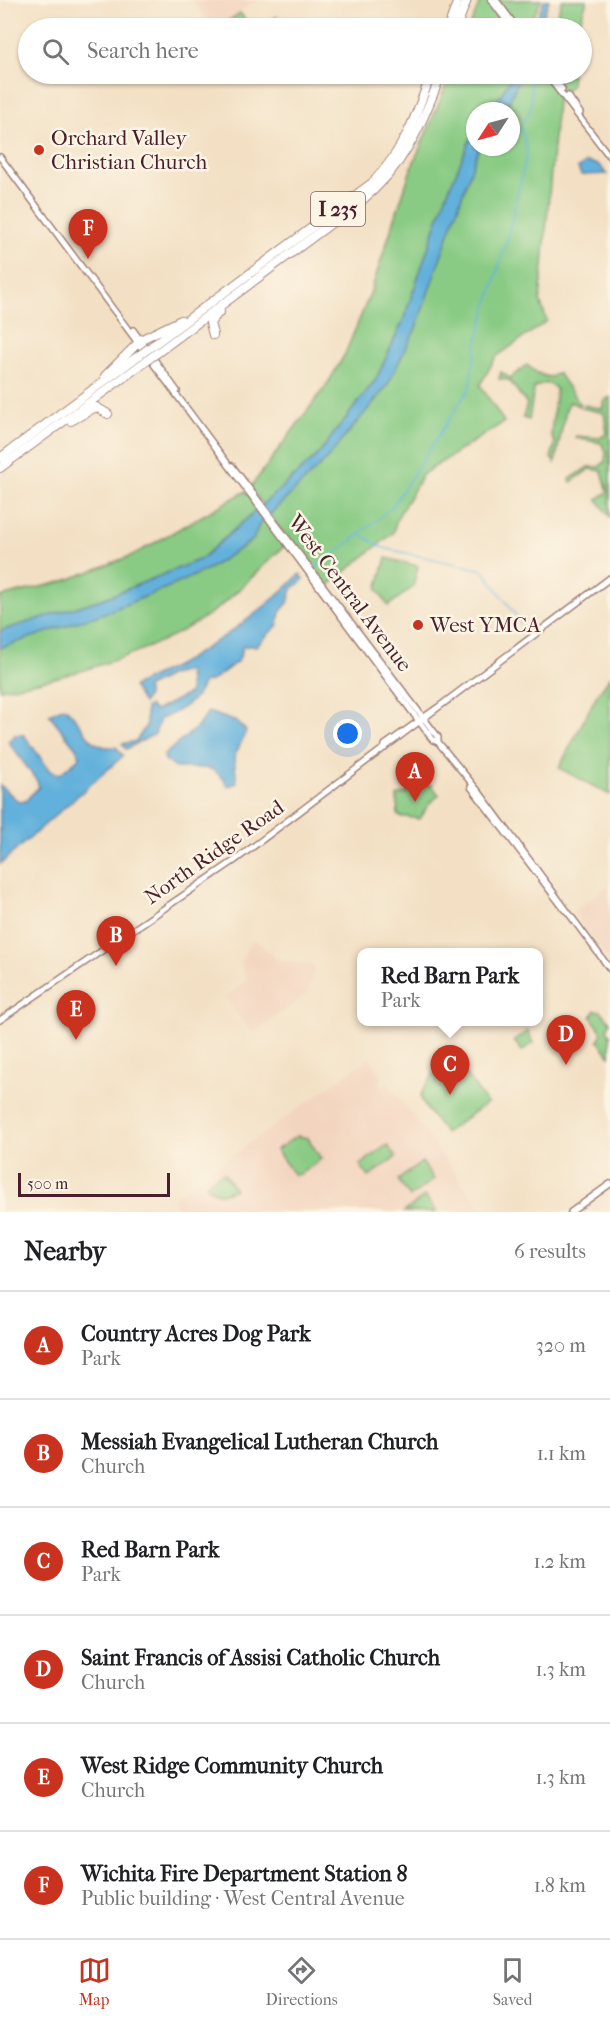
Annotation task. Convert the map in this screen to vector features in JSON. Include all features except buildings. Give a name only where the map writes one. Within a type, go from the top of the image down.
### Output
[{"type":"highway","points":[[452,18],[458,0]]},
{"type":"highway","points":[[460,18],[467,0]]},
{"type":"highway","name":"I 235","points":[[0,468],[144,358],[201,310],[343,206],[379,176],[408,134],[428,84]]},
{"type":"highway","name":"I 235","points":[[154,350],[246,287],[383,182],[412,143],[437,84]]},
{"type":"highway","points":[[213,335],[211,320],[246,287]]},
{"type":"highway","points":[[82,398],[139,341],[201,310]]},
{"type":"highway","name":"I 235","points":[[0,458],[82,398],[144,358]]},
{"type":"highway","points":[[36,441],[94,408],[102,408],[108,414]]},
{"type":"main road","points":[[491,0],[506,18]]},
{"type":"main road","points":[[496,0],[507,18]]},
{"type":"main road","points":[[555,84],[561,91]]},
{"type":"main road","points":[[556,84],[610,156]]},
{"type":"main road","name":"West Central Avenue","points":[[0,157],[126,323],[280,534],[429,729],[438,737],[438,742],[501,830],[610,969]]},
{"type":"main road","name":"North Ridge Road","points":[[0,1020],[220,871],[610,578]]},
{"type":"main road","points":[[415,710],[433,711],[429,729],[409,729],[415,710]]},
{"type":"main road","points":[[571,1212],[610,1184]]},
{"type":"shaded area","points":[[192,0],[257,0],[232,18],[206,18]]},
{"type":"shaded area","points":[[610,884],[610,963],[573,912]]},
{"type":"shaded area","points":[[255,940],[277,959],[315,967],[307,994],[254,1032],[248,1028],[225,997],[247,980],[240,962],[248,946]]},
{"type":"shaded area","points":[[369,1058],[383,1077],[378,1081],[382,1087],[388,1083],[484,1212],[181,1212],[173,1201],[174,1197]]},
{"type":"green space","points":[[481,0],[491,0],[504,18],[473,18]]},
{"type":"green space","points":[[494,0],[541,0],[533,18],[509,18]]},
{"type":"green space","points":[[562,0],[587,0],[581,18],[556,18]]},
{"type":"green space","points":[[240,13],[244,18],[233,18]]},
{"type":"green space","points":[[447,84],[554,84],[558,90],[540,301],[547,321],[496,357],[480,385],[504,422],[423,474],[397,518],[393,533],[325,588],[250,488],[328,383],[345,354],[370,294],[411,169]]},
{"type":"green space","points":[[558,84],[571,84],[571,85],[564,92]]},
{"type":"green space","points":[[527,365],[544,376],[551,377],[558,373],[580,404],[579,406],[570,402],[566,409],[555,463],[551,458],[555,443],[551,435],[556,389],[546,384],[534,388],[529,420],[523,418],[527,404],[509,380],[499,379],[501,372],[510,378]]},
{"type":"green space","points":[[610,397],[610,517],[597,499],[608,492],[602,471],[590,469],[571,482],[570,479],[588,467],[598,467],[605,462],[606,451],[601,443],[575,438],[576,436],[600,438],[607,433],[604,413],[582,408],[585,405],[603,409],[603,402]]},
{"type":"green space","points":[[246,491],[286,545],[221,606],[189,627],[137,652],[81,671],[0,689],[0,597],[65,581],[133,555]]},
{"type":"green space","points":[[386,558],[418,566],[413,587],[388,606],[377,589]]},
{"type":"green space","points":[[610,677],[610,795],[559,768],[597,695]]},
{"type":"green space","points":[[425,783],[428,786],[431,784],[439,795],[428,805],[420,819],[398,816],[397,796],[420,788]]},
{"type":"green space","points":[[595,1010],[601,1011],[610,1022],[607,1030],[610,1035],[610,1056],[598,1041],[602,1032],[591,1017]]},
{"type":"green space","points":[[528,1031],[533,1043],[522,1051],[514,1041]]},
{"type":"green space","points":[[444,1057],[461,1068],[487,1103],[445,1133],[426,1108],[421,1095]]},
{"type":"green space","points":[[297,1136],[308,1138],[321,1159],[300,1174],[294,1175],[276,1150]]},
{"type":"green space","points":[[387,1145],[396,1157],[369,1177],[360,1165]]},
{"type":"green space","points":[[422,1162],[434,1179],[410,1197],[398,1180]]},
{"type":"green space","points":[[224,1173],[235,1189],[221,1194],[211,1190],[206,1184]]},
{"type":"green space","points":[[425,1196],[437,1212],[404,1212]]},
{"type":"water","points":[[544,0],[549,0],[543,18],[537,18]]},
{"type":"water","points":[[507,84],[517,84],[509,102],[496,102]]},
{"type":"water","points":[[466,149],[466,156],[476,156],[416,328],[387,386],[324,462],[259,525],[253,540],[210,568],[176,584],[110,611],[0,648],[0,631],[105,598],[201,559],[316,457],[376,379],[403,321],[446,196]]},
{"type":"water","points":[[587,162],[599,165],[607,174],[581,175],[578,168]]},
{"type":"water","points":[[300,574],[304,579],[292,589],[288,603],[280,612],[278,625],[256,646],[243,646],[239,660],[213,680],[203,683],[197,695],[186,706],[160,719],[155,734],[126,749],[122,744],[136,741],[146,726],[146,708],[149,706],[155,711],[190,693],[188,671],[171,675],[147,687],[147,697],[143,703],[133,687],[208,647],[256,613]]},
{"type":"water","points":[[64,707],[77,720],[91,740],[105,747],[116,747],[123,756],[0,864],[0,785],[19,802],[25,801],[39,787],[8,741],[15,735],[24,735],[50,771],[60,774],[80,757],[76,748],[49,714]]},
{"type":"water","points":[[208,712],[237,722],[246,731],[234,758],[237,783],[228,786],[223,778],[212,770],[176,768],[165,760],[164,755],[197,727]]},
{"type":"waterway","points":[[314,568],[333,556],[392,507],[469,389],[477,341],[507,239],[527,153],[521,126],[531,108],[531,84]]},
{"type":"waterway","points":[[360,534],[383,548],[483,570],[528,632]]},
{"type":"place","name":"Orchard Valley Christian Church","points":[[39,150]]},
{"type":"place","name":"Wichita Fire Department Station 8","points":[[88,259]]},
{"type":"place","name":"West YMCA","points":[[418,625]]},
{"type":"place","name":"Country Acres Dog Park","points":[[415,802]]},
{"type":"place","name":"Messiah Evangelical Lutheran Church","points":[[116,966]]},
{"type":"place","name":"West Ridge Community Church","points":[[76,1040]]},
{"type":"place","name":"Saint Francis of Assisi Catholic Church","points":[[566,1065]]},
{"type":"place","name":"Red Barn Park","points":[[450,1095]]}]
